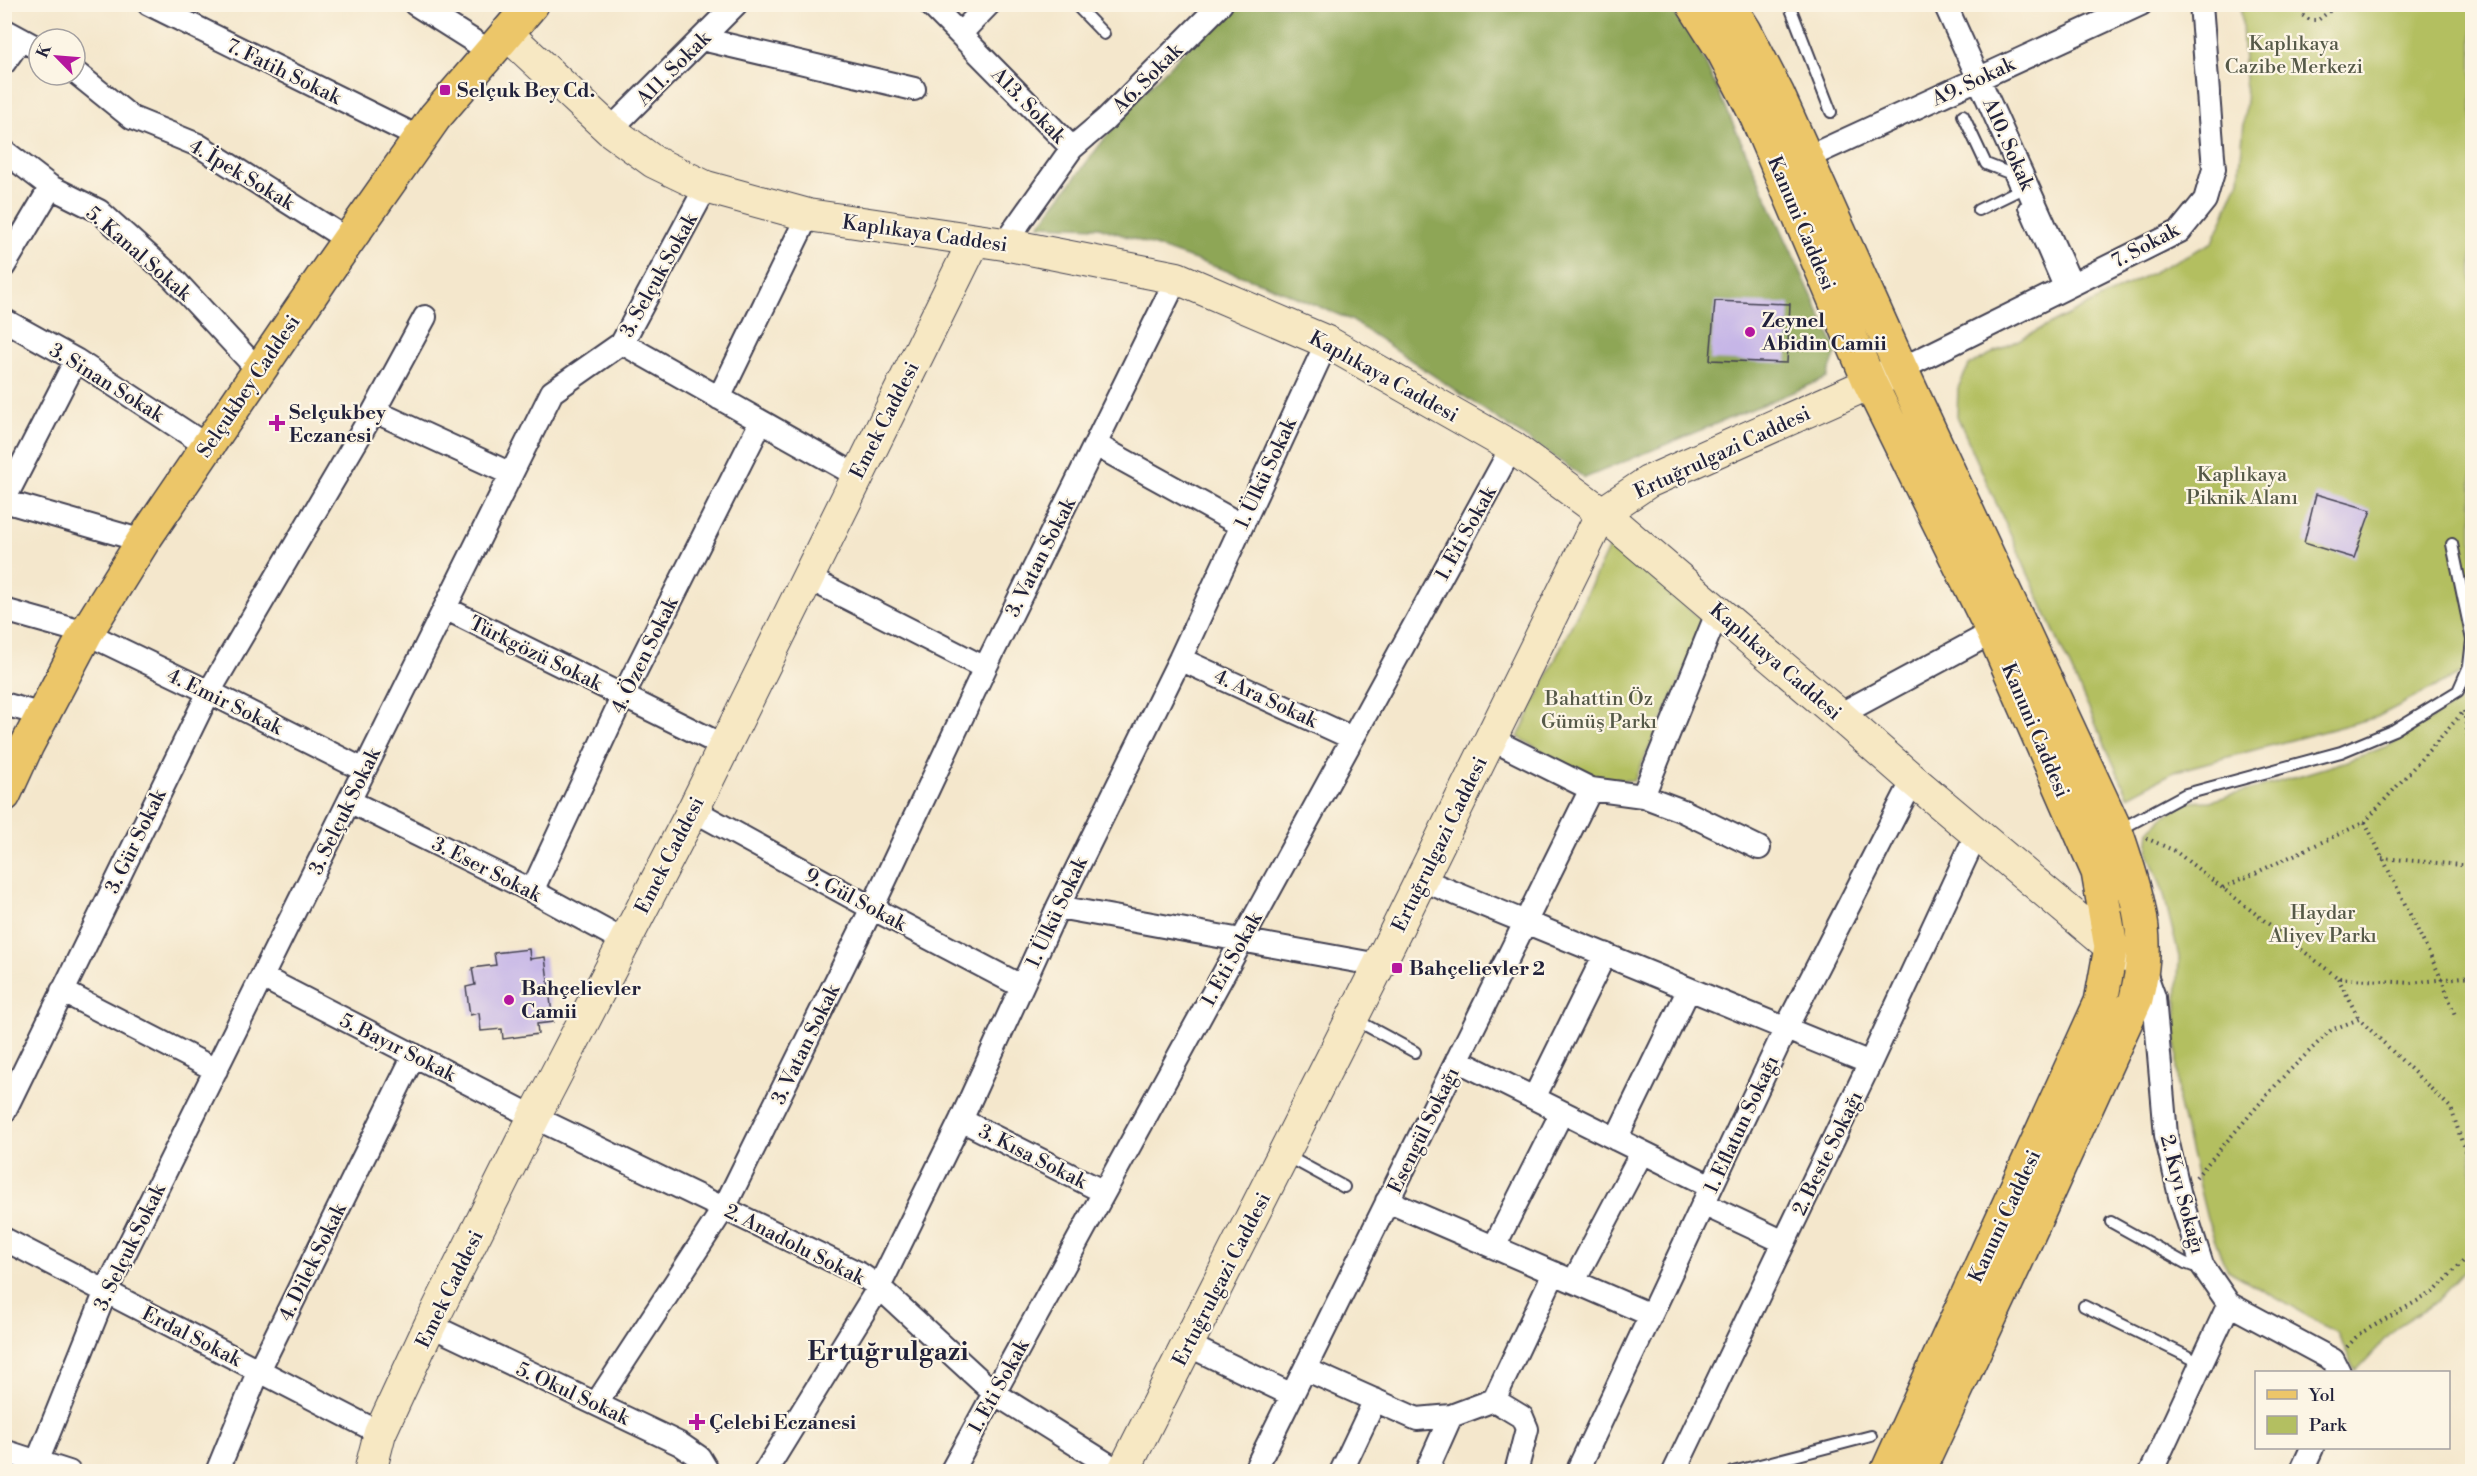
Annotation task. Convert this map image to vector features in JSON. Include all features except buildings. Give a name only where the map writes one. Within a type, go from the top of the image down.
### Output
[{"type":"main road","name":"Selçukbey Caddesi","points":[[4,795],[86,633],[143,541],[348,240],[435,117],[502,30],[532,4]]},
{"type":"main road","name":"Kanuni Caddesi","points":[[1693,4],[1723,51],[1755,112],[1870,383],[1993,632],[2098,872],[2111,947],[2101,1002],[1887,1472]]},
{"type":"main road","name":"Kanuni Caddesi","points":[[1728,4],[1761,62],[2116,831],[2133,882],[2141,918],[2143,966],[2136,999],[1918,1472]]},
{"type":"main road","name":"Kaplıkaya Caddesi","points":[[502,30],[610,130],[654,162],[706,188],[808,215],[1004,244],[1177,278],[1328,342],[1512,447],[1602,513],[1912,780],[1977,832],[2111,947],[2143,966]]},
{"type":"main road","name":"Emek Caddesi","points":[[370,1472],[380,1433],[430,1325],[534,1117],[693,810],[856,475],[974,241]]},
{"type":"main road","name":"Ertuğrulgazi Caddesi","points":[[1121,1472],[1188,1345],[1353,1018],[1602,513],[1648,482],[1901,369]]},
{"type":"street","name":"7. Fatih Sokak","points":[[149,4],[420,138]]},
{"type":"street","points":[[415,4],[502,30]]},
{"type":"street","name":"A11. Sokak","points":[[610,130],[736,4]]},
{"type":"street","name":"A13. Sokak","points":[[930,4],[1072,148],[1004,244]]},
{"type":"street","points":[[960,34],[989,4]]},
{"type":"street","name":"A6. Sokak","points":[[1072,148],[1105,120],[1221,4]]},
{"type":"street","name":"A10. Sokak","points":[[1945,4],[1980,78],[2066,287]]},
{"type":"street","name":"A9. Sokak","points":[[1806,158],[2141,4]]},
{"type":"street","name":"7. Sokak","points":[[1901,369],[2180,231],[2205,200],[2214,169],[2201,4]]},
{"type":"street","points":[[4,63],[21,39]]},
{"type":"street","points":[[702,39],[914,89]]},
{"type":"street","name":"4. İpek Sokak","points":[[87,82],[132,118],[198,145],[348,240]]},
{"type":"street","name":"5. Kanal Sokak","points":[[4,151],[51,186],[99,211],[171,276],[260,371]]},
{"type":"street","points":[[4,266],[51,186]]},
{"type":"street","name":"3. Selçuk Sokak","points":[[34,1466],[106,1291],[552,392],[622,343],[706,188]]},
{"type":"street","points":[[719,398],[808,215]]},
{"type":"street","name":"3. Vatan Sokak","points":[[596,1404],[724,1208],[872,908],[985,668],[1177,278]]},
{"type":"street","points":[[425,317],[374,411],[511,474]]},
{"type":"street","name":"3. Sinan Sokak","points":[[4,320],[76,360],[207,446]]},
{"type":"street","name":"1. Ülkü Sokak","points":[[765,1472],[879,1287],[961,1120],[1058,907],[1180,659],[1328,342]]},
{"type":"street","points":[[622,343],[856,475]]},
{"type":"street","points":[[76,360],[4,500],[143,541]]},
{"type":"street","name":"3. Gür Sokak","points":[[4,1112],[209,692],[374,411]]},
{"type":"street","name":"4. Özen Sokak","points":[[532,891],[623,696],[761,422]]},
{"type":"street","points":[[1096,445],[1241,525]]},
{"type":"street","name":"1. Eti Sokak","points":[[951,1472],[1512,447]]},
{"type":"street","points":[[806,577],[985,668]]},
{"type":"street","name":"Türkgözü Sokak","points":[[444,608],[724,746]]},
{"type":"street","name":"4. Emir Sokak","points":[[4,610],[86,633],[364,770]]},
{"type":"street","points":[[1643,796],[1718,611]]},
{"type":"street","points":[[1839,715],[1993,632]]},
{"type":"street","name":"4. Ara Sokak","points":[[1180,659],[1352,738]]},
{"type":"street","points":[[4,704],[43,715]]},
{"type":"street","points":[[1491,739],[1591,789],[1643,796],[1683,811],[1759,848]]},
{"type":"street","name":"1. Eflatun Sokağı","points":[[1577,1472],[1786,1028],[1912,780]]},
{"type":"street","name":"Esengül Sokağı","points":[[1254,1472],[1591,789]]},
{"type":"street","name":"3. Eser Sokak","points":[[349,801],[532,891],[624,941]]},
{"type":"street","name":"9. Gül Sokak","points":[[693,810],[1021,986]]},
{"type":"street","name":"2. Beste Sokağı","points":[[1674,1472],[1870,1063],[1977,832]]},
{"type":"street","points":[[1420,879],[1870,1063]]},
{"type":"street","points":[[1058,907],[1379,965]]},
{"type":"street","points":[[1534,1098],[1605,954]]},
{"type":"street","name":"2. Kıyı Sokağı","points":[[2143,966],[2154,998],[2166,1135],[2180,1196],[2202,1265],[2229,1304]]},
{"type":"street","name":"5. Bayır Sokak","points":[[262,977],[534,1117]]},
{"type":"street","points":[[1616,1139],[1689,989]]},
{"type":"street","points":[[62,991],[216,1070]]},
{"type":"street","name":"4. Dilek Sokak","points":[[217,1472],[259,1370],[414,1055]]},
{"type":"street","points":[[1457,1060],[1642,1152],[1784,1242]]},
{"type":"street","points":[[1494,1247],[1562,1112]]},
{"type":"street","name":"2. Anadolu Sokak","points":[[534,1117],[860,1274],[879,1287],[994,1393],[1121,1472]]},
{"type":"street","name":"3. Kısa Sokak","points":[[961,1120],[1104,1192]]},
{"type":"street","points":[[1305,1369],[1417,1419],[1451,1416],[1494,1400],[1564,1277],[1642,1152]]},
{"type":"street","points":[[1388,1201],[1651,1315]]},
{"type":"street","name":"Erdal Sokak","points":[[4,1239],[380,1433]]},
{"type":"street","points":[[2151,1472],[2229,1304],[2336,1366]]},
{"type":"street","name":"5. Okul Sokak","points":[[430,1325],[680,1444],[699,1457],[708,1472]]},
{"type":"street","points":[[1188,1345],[1292,1395]]},
{"type":"street","points":[[1341,1472],[1375,1400]]},
{"type":"street","points":[[1494,1400],[1522,1417],[1527,1430],[1516,1472]]},
{"type":"street","points":[[1426,1472],[1451,1416]]},
{"type":"street","points":[[2301,1472],[2312,1449]]},
{"type":"street","points":[[4,1451],[34,1466],[69,1472]]},
{"type":"lane","points":[[1075,4],[1104,34]]},
{"type":"lane","points":[[1789,4],[1831,111]]},
{"type":"lane","points":[[1963,115],[1986,164],[2009,173],[2066,287]]},
{"type":"lane","points":[[1978,210],[2017,191]]},
{"type":"lane","points":[[2116,831],[2186,794],[2341,752],[2394,730],[2458,691],[2469,666],[2472,640],[2452,544]]},
{"type":"lane","points":[[1353,1018],[1415,1052]]},
{"type":"lane","points":[[1284,1155],[1344,1187]]},
{"type":"lane","points":[[2110,1222],[2186,1263],[2193,1266],[2202,1265]]},
{"type":"lane","points":[[2084,1306],[2201,1364]]},
{"type":"lane","points":[[1733,1472],[1765,1468],[1871,1436]]},
{"type":"path","points":[[2300,4],[2302,15],[2310,20],[2318,20],[2339,4]]},
{"type":"path","points":[[2223,888],[2365,822],[2464,711],[2471,743],[2472,764]]},
{"type":"path","points":[[2365,822],[2442,980],[2455,1015]]},
{"type":"path","points":[[2116,831],[2148,838],[2175,851],[2338,978],[2359,1019],[2451,1108],[2472,1173]]},
{"type":"path","points":[[2382,858],[2472,866]]},
{"type":"path","points":[[2338,978],[2411,983],[2472,976]]},
{"type":"path","points":[[2180,1196],[2282,1079],[2331,1030],[2359,1019]]},
{"type":"path","points":[[2336,1366],[2359,1334],[2435,1291],[2472,1252]]},
{"type":"green space","points":[[1230,5],[1666,5],[1691,32],[1837,351],[1827,378],[1585,478],[1351,320],[1265,284],[1099,227],[1039,225],[1128,108]]},
{"type":"green space","name":"Kaplıkaya Piknik Alanı","points":[[2241,5],[2472,5],[2472,668],[2377,717],[2176,771],[2128,796],[1957,416],[1958,388],[1969,365],[2213,242],[2239,180],[2246,99]]},
{"type":"green space","name":"Bahattin Öz Gümüş Parkı","points":[[1609,547],[1620,548],[1706,624],[1634,781],[1586,776],[1518,737]]},
{"type":"green space","name":"Haydar Aliyev Parkı","points":[[2472,693],[2472,1263],[2437,1301],[2398,1326],[2356,1371],[2337,1333],[2226,1269],[2207,1219],[2178,1101],[2176,1029],[2179,957],[2163,891],[2148,853],[2150,830],[2165,816],[2186,802],[2210,801],[2265,786],[2388,746]]},
{"type":"place","name":"Selçuk Bey Cd.","points":[[445,90]]},
{"type":"place","name":"Zeynel Abidin Camii","points":[[1750,332]]},
{"type":"place","name":"Selçukbey Eczanesi","points":[[277,423]]},
{"type":"place","name":"Bahçelievler 2","points":[[1397,968]]},
{"type":"place","name":"Bahçelievler Camii","points":[[509,1000]]},
{"type":"place","name":"Çelebi Eczanesi","points":[[697,1422]]},
{"type":"district","name":"Ertuğrulgazi","points":[[888,1351]]},
{"type":"park label","name":"Kaplıkaya Cazibe Merkezi","points":[[2294,54]]}]
